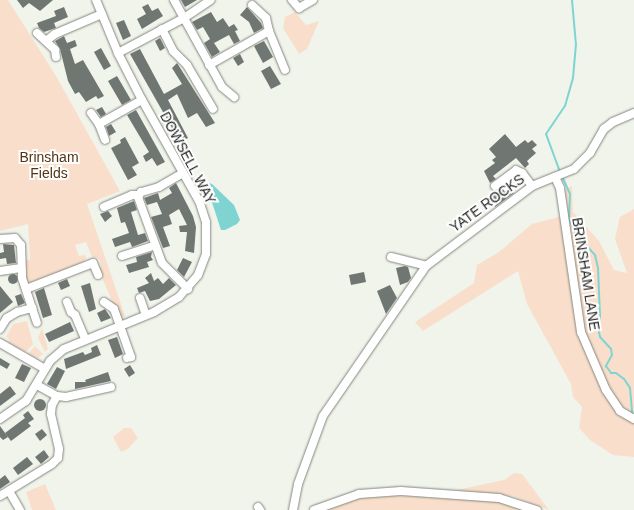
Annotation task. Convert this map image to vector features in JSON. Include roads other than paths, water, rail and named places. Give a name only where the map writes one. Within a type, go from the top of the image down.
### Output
[{"type":"street","name":"DOWSELL WAY","points":[[0,419],[26,401],[45,369],[56,355],[85,339],[169,304],[188,289],[203,266],[207,234],[203,212],[118,53],[96,0]]},
{"type":"street","points":[[174,0],[222,87],[234,97]]},
{"type":"street","points":[[118,53],[184,18],[211,0]]},
{"type":"street","points":[[292,0],[298,8],[313,0]]},
{"type":"street","points":[[252,5],[266,18],[269,31],[285,70]]},
{"type":"street","points":[[46,40],[102,14]]},
{"type":"street","points":[[162,29],[173,51],[187,65],[213,109]]},
{"type":"street","points":[[209,65],[269,31]]},
{"type":"street","points":[[37,33],[55,50],[56,57]]},
{"type":"street","points":[[100,124],[142,100]]},
{"type":"street","points":[[90,113],[100,124],[105,140]]},
{"type":"street","name":"YATE ROCKS","points":[[293,510],[298,484],[323,416],[426,266],[532,186],[574,169],[583,162],[599,136],[613,122],[634,113]]},
{"type":"street","points":[[495,186],[516,170],[522,173],[532,186]]},
{"type":"street","points":[[104,207],[139,194],[183,173]]},
{"type":"street","name":"BRINSHAM LANE","points":[[555,177],[560,188],[581,332],[606,390],[620,411],[634,419]]},
{"type":"street","points":[[139,194],[155,245],[165,268],[188,289]]},
{"type":"street","points":[[0,239],[9,237],[18,240],[22,250],[21,268],[37,323]]},
{"type":"street","points":[[122,256],[155,245]]},
{"type":"street","points":[[391,257],[426,266]]},
{"type":"street","points":[[26,289],[90,261],[98,276]]},
{"type":"street","points":[[0,271],[21,268]]},
{"type":"street","points":[[140,298],[146,315]]},
{"type":"street","points":[[67,302],[70,312],[75,315],[85,339]]},
{"type":"street","points":[[104,302],[114,309],[131,357],[127,358]]},
{"type":"street","points":[[0,329],[7,318],[17,312],[32,308]]},
{"type":"street","points":[[0,343],[45,369]]},
{"type":"street","points":[[37,385],[57,396],[73,396],[111,386]]},
{"type":"street","points":[[0,496],[52,464],[58,458],[59,449],[51,414],[52,405],[57,396]]},
{"type":"street","points":[[9,491],[20,510]]},
{"type":"street","points":[[314,510],[359,494],[394,492],[499,498],[537,510]]},
{"type":"water","points":[[209,183],[234,205],[240,220],[237,224],[225,230],[221,230],[207,187]]},
{"type":"waterway","points":[[560,172],[546,134],[565,106],[573,78],[576,45],[572,0]]},
{"type":"waterway","points":[[562,176],[570,194],[569,220],[577,235],[595,255],[598,268],[600,316],[598,328],[600,337],[611,349],[612,355],[606,366],[611,373],[616,373],[624,379],[630,388],[632,413]]},
{"type":"park label","name":"Brinsham Fields","points":[[49,166]]}]
